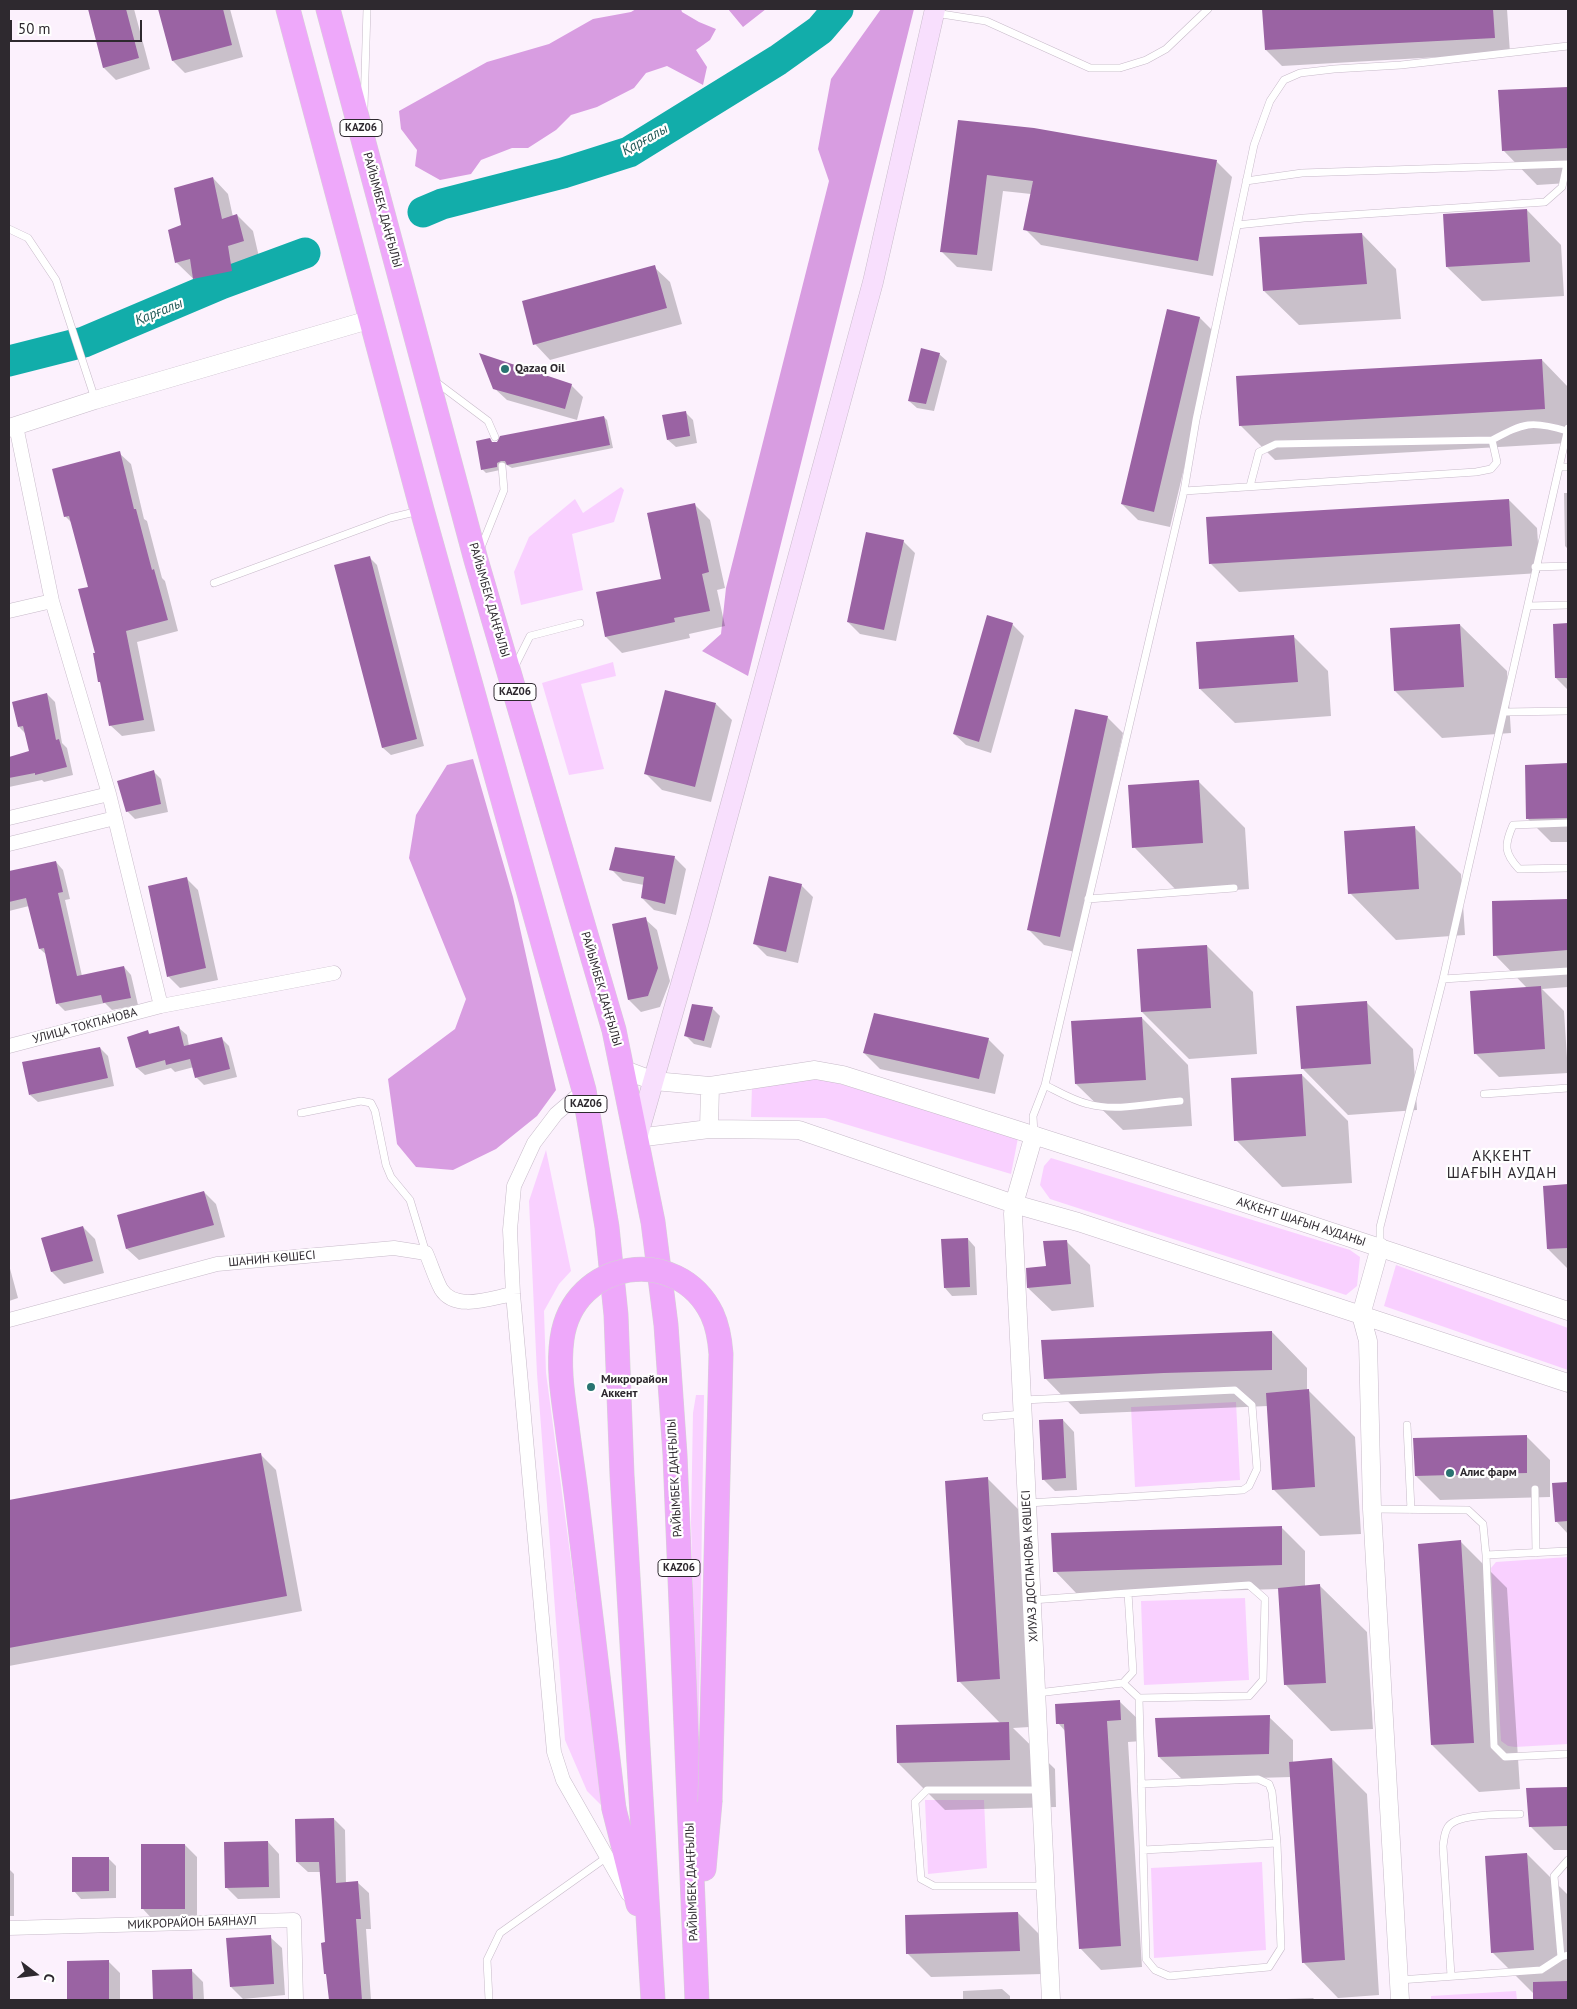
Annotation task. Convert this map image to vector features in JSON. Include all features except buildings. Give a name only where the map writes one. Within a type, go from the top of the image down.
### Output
[{"type":"highway","name":"KАZ06","points":[[288,9],[422,510],[584,1090],[607,1227],[616,1315],[623,1485],[653,2000]]},
{"type":"highway","name":"РАЙЫМБЕК ДАҢҒЫЛЫ","points":[[328,9],[476,560],[614,1030],[653,1222],[664,1316],[675,1455],[697,2000]]},
{"type":"highway","points":[[652,1961],[614,1809],[562,1393],[560,1353],[563,1332],[569,1312],[583,1292],[600,1279],[611,1274],[638,1269],[669,1275],[690,1287],[708,1309],[719,1335],[721,1354],[710,1802],[695,1962]]},
{"type":"main road","points":[[637,1138],[872,282],[934,11]]},
{"type":"street","points":[[161,1006],[109,794],[52,601],[12,427],[95,400],[372,319]]},
{"type":"street","points":[[9,611],[52,601]]},
{"type":"street","points":[[9,818],[109,794]]},
{"type":"street","points":[[9,844],[115,818]]},
{"type":"street","name":"УЛИЦА ТОКПАНОВА","points":[[9,1046],[161,1006],[334,973]]},
{"type":"street","name":"АҚКЕНТ ШАҒЫН АУДАНЫ","points":[[622,1069],[654,1081],[710,1086],[815,1070],[843,1075],[1380,1247],[1568,1311]]},
{"type":"street","points":[[709,1129],[710,1086]]},
{"type":"street","points":[[584,1090],[556,1114],[534,1143],[514,1186],[510,1230],[513,1294],[554,1752],[563,1780],[640,1914]]},
{"type":"street","points":[[637,1138],[709,1129],[798,1130],[1014,1204],[1078,1222],[1568,1383]]},
{"type":"street","name":"ХИУАЗ ДОСПАНОВА КӨШЕСІ","points":[[1034,1135],[1014,1204],[1051,2000]]},
{"type":"street","points":[[1380,1247],[1361,1315],[1368,1341],[1372,1510],[1400,2000]]},
{"type":"street","name":"ШАНИН КӨШЕСІ","points":[[9,1320],[217,1264],[394,1248],[426,1253]]},
{"type":"street","points":[[426,1253],[442,1290],[451,1300],[466,1302],[513,1294]]},
{"type":"street","name":"МИКРОРАЙОН БАЯНАУЛ","points":[[9,1928],[294,1920],[296,2000]]},
{"type":"lane","points":[[363,138],[367,9]]},
{"type":"lane","points":[[934,11],[986,21],[1090,68],[1120,68],[1146,60],[1166,49],[1208,9]]},
{"type":"lane","points":[[1034,1135],[1033,1116],[1045,1085],[1184,491],[1196,420],[1246,181],[1254,146],[1270,101],[1284,80],[1300,73],[1411,64],[1568,46]]},
{"type":"lane","points":[[1237,225],[1304,218],[1545,202],[1562,187],[1568,164],[1302,174],[1246,181]]},
{"type":"lane","points":[[9,229],[28,238],[56,280],[95,400]]},
{"type":"lane","points":[[426,375],[488,422],[495,437]]},
{"type":"lane","points":[[1250,486],[1259,452],[1276,444],[1492,440],[1526,425],[1542,424],[1568,430],[1535,568],[1529,606],[1443,979],[1380,1227],[1380,1247]]},
{"type":"lane","points":[[1184,491],[1476,472],[1491,469],[1497,462],[1492,440]]},
{"type":"lane","points":[[476,560],[504,490],[502,466]]},
{"type":"lane","points":[[1559,467],[1568,466]]},
{"type":"lane","points":[[214,583],[390,518],[422,510]]},
{"type":"lane","points":[[1535,568],[1568,566]]},
{"type":"lane","points":[[1529,606],[1568,605]]},
{"type":"lane","points":[[510,675],[530,636],[580,623]]},
{"type":"lane","points":[[1504,712],[1568,711]]},
{"type":"lane","points":[[1568,823],[1513,825],[1506,840],[1508,858],[1518,869],[1568,868]]},
{"type":"lane","points":[[1088,899],[1234,888]]},
{"type":"lane","points":[[1443,979],[1568,971]]},
{"type":"lane","points":[[1045,1085],[1071,1099],[1111,1107],[1180,1101]]},
{"type":"lane","points":[[1484,1094],[1568,1088]]},
{"type":"lane","points":[[300,1113],[361,1101],[370,1103],[375,1111],[386,1165],[391,1177],[410,1200],[426,1253]]},
{"type":"lane","points":[[986,1417],[1023,1407],[1235,1390],[1252,1405],[1257,1469],[1249,1486],[1243,1490],[1028,1504]]},
{"type":"lane","points":[[1407,1425],[1412,1510]]},
{"type":"lane","points":[[1535,1489],[1536,1553]]},
{"type":"lane","points":[[1372,1510],[1468,1510],[1483,1524],[1494,1746],[1505,1757],[1568,1754]]},
{"type":"lane","points":[[1486,1555],[1568,1551]]},
{"type":"lane","points":[[1032,1600],[1249,1585],[1265,1599],[1263,1680],[1249,1696],[1139,1698]]},
{"type":"lane","points":[[1036,1693],[1124,1683],[1132,1672],[1128,1593]]},
{"type":"lane","points":[[1124,1683],[1139,1698],[1146,1959],[1155,1970],[1169,1976],[1269,1967],[1281,1948],[1277,1843],[1272,1792],[1269,1784],[1258,1779],[1142,1784]]},
{"type":"lane","points":[[1041,1790],[927,1790],[915,1802],[921,1879],[934,1886],[1045,1886]]},
{"type":"lane","points":[[1451,1976],[1443,1846],[1448,1826],[1456,1820],[1478,1816],[1520,1814]]},
{"type":"lane","points":[[1143,1850],[1277,1843]]},
{"type":"lane","points":[[489,2000],[487,1960],[500,1933],[607,1857]]},
{"type":"lane","points":[[1399,1980],[1541,1970],[1565,1956],[1554,1876],[1568,1860]]},
{"type":"shaded area","points":[[636,9],[681,9],[682,12],[699,22],[716,29],[710,40],[696,50],[707,67],[703,85],[667,66],[646,73],[634,88],[597,107],[571,115],[556,130],[528,148],[512,148],[481,160],[471,174],[440,180],[415,166],[417,150],[401,129],[399,111],[487,62],[549,44],[593,19],[631,12]]},
{"type":"shaded area","points":[[728,9],[766,9],[743,27]]},
{"type":"shaded area","points":[[881,9],[914,9],[748,676],[702,651],[721,634],[726,588],[829,181],[818,149],[831,79]]},
{"type":"shaded area","points":[[621,487],[624,490],[614,522],[572,534],[583,590],[521,605],[514,572],[529,537],[575,499],[583,513]]},
{"type":"shaded area","points":[[613,662],[616,676],[581,684],[604,769],[569,775],[542,683]]},
{"type":"shaded area","points":[[473,759],[513,897],[556,1090],[537,1116],[496,1149],[453,1170],[416,1167],[397,1144],[388,1079],[455,1029],[466,999],[409,858],[416,815],[447,765]]},
{"type":"shaded area","points":[[821,1078],[1018,1138],[1011,1174],[825,1118],[751,1117],[752,1087]]},
{"type":"shaded area","points":[[546,1150],[571,1271],[559,1284],[544,1311],[546,1373],[604,1808],[587,1791],[565,1740],[537,1374],[529,1201]]},
{"type":"shaded area","points":[[1051,1158],[1350,1250],[1360,1257],[1357,1286],[1346,1295],[1050,1199],[1040,1185],[1044,1166]]},
{"type":"shaded area","points":[[1396,1265],[1568,1328],[1568,1370],[1384,1306]]},
{"type":"shaded area","points":[[696,1395],[704,1395],[698,1775],[691,1522],[693,1413]]},
{"type":"shaded area","points":[[1236,1402],[1240,1480],[1135,1487],[1131,1407]]},
{"type":"shaded area","points":[[1568,1557],[1568,1744],[1508,1746],[1501,1741],[1491,1568],[1496,1562]]},
{"type":"shaded area","points":[[1245,1598],[1249,1680],[1144,1685],[1141,1601]]},
{"type":"shaded area","points":[[925,1800],[984,1800],[987,1868],[928,1874]]},
{"type":"shaded area","points":[[1262,1862],[1266,1950],[1154,1958],[1151,1868]]},
{"type":"shaded area","points":[[1516,1991],[1517,2000],[1431,2000],[1431,1996]]},
{"type":"waterway","name":"Қарғалы","points":[[423,212],[442,204],[563,173],[629,152],[778,60],[820,30],[838,9]]},
{"type":"waterway","name":"Қарғалы","points":[[9,361],[84,342],[221,284],[305,253]]},
{"type":"place","name":"Qazaq Oil","points":[[505,369]]},
{"type":"place","name":"Микрорайон Аккент","points":[[591,1387]]},
{"type":"place","name":"Алис фарм","points":[[1450,1473]]},
{"type":"district","name":"АҚКЕНТ ШАҒЫН АУДАН","points":[[1502,1166]]}]
